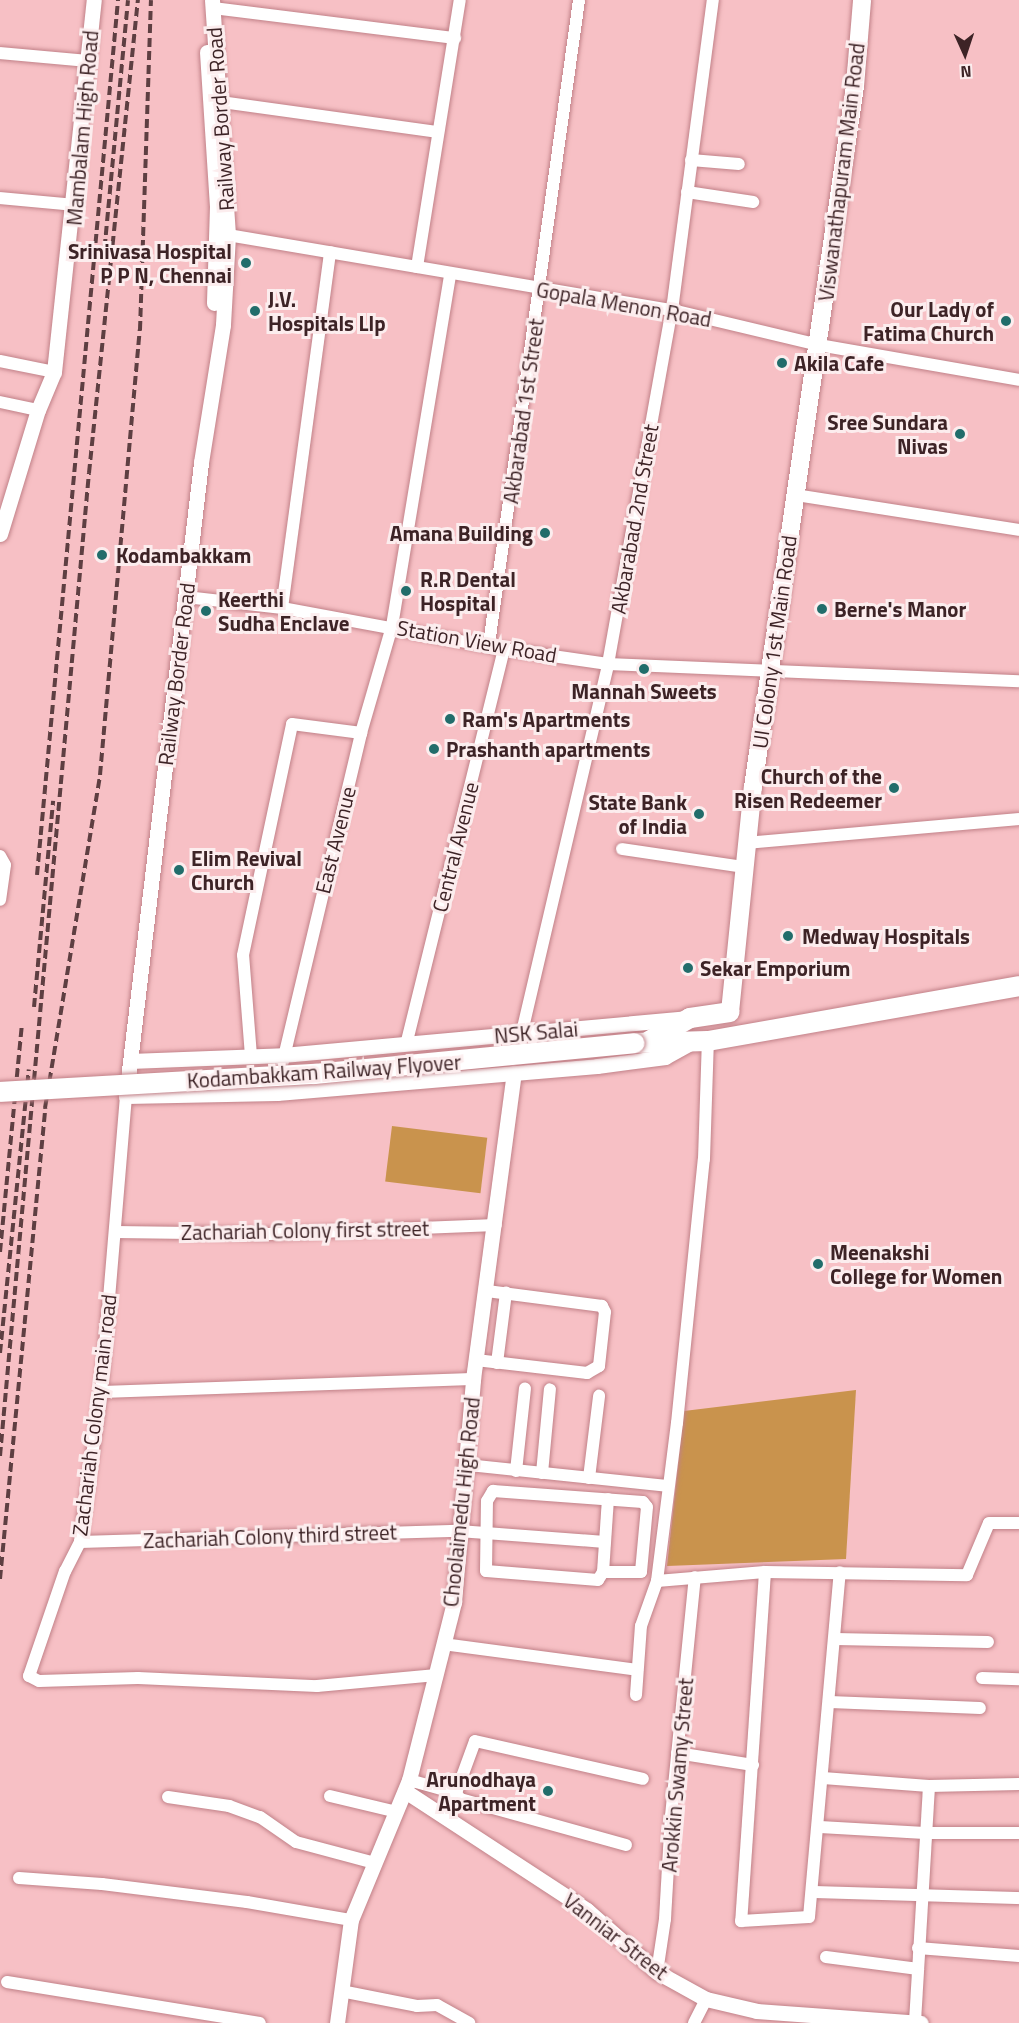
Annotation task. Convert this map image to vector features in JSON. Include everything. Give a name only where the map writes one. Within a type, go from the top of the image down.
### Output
[{"type":"main road","name":"Viswanathapuram Main Road","points":[[819,345],[855,86],[862,0]]},
{"type":"main road","name":"UI Colony 1st Main Road","points":[[730,1012],[746,843],[819,345]]},
{"type":"main road","name":"Kodambakkam Railway Flyover","points":[[0,1092],[314,1074],[641,1043],[699,1042],[1019,986]]},
{"type":"main road","points":[[690,1018],[730,1012]]},
{"type":"main road","name":"Kodambakkam Railway Flyover","points":[[641,1043],[690,1018]]},
{"type":"street","name":"Mambalam High Road","points":[[0,534],[38,410],[54,372],[75,205],[94,0]]},
{"type":"street","points":[[417,267],[460,0]]},
{"type":"street","name":"Akbarabad 1st Street","points":[[489,644],[542,288],[579,0]]},
{"type":"street","name":"Akbarabad 2nd Street","points":[[522,1032],[608,664],[672,310],[714,0]]},
{"type":"street","points":[[213,375],[217,206],[209,3],[455,38]]},
{"type":"street","name":"Railway Border Road","points":[[126,1096],[213,375],[223,325],[228,235],[221,102],[209,3]]},
{"type":"street","points":[[0,52],[88,61]]},
{"type":"street","points":[[221,102],[438,132]]},
{"type":"street","points":[[691,160],[739,165]]},
{"type":"street","points":[[687,192],[753,202]]},
{"type":"street","points":[[0,198],[75,205]]},
{"type":"street","name":"Gopala Menon Road","points":[[228,235],[672,310],[819,345],[1019,380]]},
{"type":"street","points":[[282,608],[330,252]]},
{"type":"street","name":"East Avenue","points":[[277,1093],[283,1055],[362,734],[392,626],[450,274]]},
{"type":"street","points":[[0,361],[54,372]]},
{"type":"street","points":[[0,402],[38,410]]},
{"type":"street","points":[[796,495],[1019,530]]},
{"type":"street","name":"Station View Road","points":[[186,597],[282,608],[392,626],[489,644],[504,649],[608,664],[770,668],[1019,681]]},
{"type":"street","name":"Central Avenue","points":[[406,1045],[504,649]]},
{"type":"street","points":[[250,1056],[243,955],[292,724],[362,734]]},
{"type":"street","points":[[746,843],[1019,819]]},
{"type":"street","points":[[622,849],[744,867]]},
{"type":"street","points":[[0,856],[5,865],[0,900]]},
{"type":"street","name":"NSK Salai","points":[[130,1061],[283,1055],[690,1018]]},
{"type":"street","points":[[126,1096],[277,1093],[514,1073],[665,1057],[699,1042],[704,1159],[657,1581],[641,1626],[636,1695]]},
{"type":"street","name":"Choolaimedu High Road","points":[[337,2023],[351,1920],[407,1785],[454,1602],[459,1531],[468,1465],[473,1379],[496,1225],[514,1073]]},
{"type":"street","name":"Zachariah Colony main road","points":[[126,1096],[101,1392],[80,1542],[65,1571],[29,1676],[39,1681],[138,1678],[317,1686],[436,1675]]},
{"type":"street","name":"Zachariah Colony first street","points":[[115,1232],[269,1234],[496,1225]]},
{"type":"street","points":[[476,1360],[591,1373],[597,1369],[600,1355],[605,1312],[602,1306],[487,1291]]},
{"type":"street","points":[[497,1363],[506,1293]]},
{"type":"street","points":[[101,1392],[473,1379]]},
{"type":"street","points":[[516,1471],[525,1388]]},
{"type":"street","points":[[542,1473],[550,1389]]},
{"type":"street","points":[[589,1478],[598,1396]]},
{"type":"street","points":[[468,1465],[668,1486]]},
{"type":"street","points":[[603,1572],[639,1573],[644,1542],[645,1503],[608,1499],[493,1491],[487,1501],[484,1568],[489,1572],[598,1580],[603,1572],[608,1499]]},
{"type":"street","points":[[657,1581],[765,1572],[967,1575],[988,1523],[1019,1523]]},
{"type":"street","name":"Zachariah Colony third street","points":[[80,1542],[459,1531],[605,1542]]},
{"type":"street","points":[[644,1542],[661,1543]]},
{"type":"street","points":[[765,1572],[753,1765],[738,1919],[806,1919],[812,1892],[820,1827],[840,1572]]},
{"type":"street","name":"Arokkin Swamy Street","points":[[657,1972],[665,1919],[677,1753],[695,1577]]},
{"type":"street","points":[[835,1639],[988,1642]]},
{"type":"street","points":[[443,1644],[637,1670]]},
{"type":"street","points":[[982,1678],[1019,1679]]},
{"type":"street","points":[[830,1702],[980,1708]]},
{"type":"street","points":[[456,1792],[475,1741],[643,1779]]},
{"type":"street","points":[[677,1753],[753,1765]]},
{"type":"street","points":[[823,1778],[929,1786],[1019,1784]]},
{"type":"street","points":[[407,1785],[456,1792]]},
{"type":"street","name":"Vanniar Street","points":[[407,1785],[587,1911],[657,1972],[706,1999],[756,2017],[918,2022]]},
{"type":"street","points":[[918,2022],[918,1948],[929,1786]]},
{"type":"street","points":[[456,1792],[460,1799],[626,1845]]},
{"type":"street","points":[[330,1796],[397,1812]]},
{"type":"street","points":[[168,1797],[229,1806],[260,1818],[296,1842],[375,1863]]},
{"type":"street","points":[[820,1827],[925,1833],[1019,1833]]},
{"type":"street","points":[[19,1878],[102,1884],[247,1902],[351,1920]]},
{"type":"street","points":[[812,1892],[1019,1898]]},
{"type":"street","points":[[918,1948],[1019,1956]]},
{"type":"street","points":[[826,1957],[918,1969]]},
{"type":"street","points":[[7,1982],[260,2023]]},
{"type":"street","points":[[341,1991],[417,2006],[436,2005],[469,2023]]},
{"type":"street","points":[[694,2023],[706,1999]]},
{"type":"shaded area","points":[[392,1126],[487,1138],[480,1193],[385,1182]]},
{"type":"shaded area","points":[[856,1390],[846,1559],[667,1566],[684,1411]]},
{"type":"railway","points":[[37,875],[118,0]]},
{"type":"railway","points":[[102,275],[128,0]]},
{"type":"railway","points":[[0,1456],[89,473],[138,0]]},
{"type":"railway","points":[[0,1579],[45,1108],[100,775],[140,330],[151,0]]},
{"type":"railway","points":[[34,1007],[53,801]]},
{"type":"railway","points":[[0,1252],[22,1025]]},
{"type":"railway","points":[[0,1353],[29,1069]]},
{"type":"place","name":"Srinivasa Hospital P P N, Chennai","points":[[246,263]]},
{"type":"place","name":"J.V. Hospitals Llp","points":[[255,311]]},
{"type":"place","name":"Our Lady of Fatima Church","points":[[1006,321]]},
{"type":"place","name":"Akila Cafe","points":[[782,363]]},
{"type":"place","name":"Sree Sundara Nivas","points":[[960,434]]},
{"type":"place","name":"Amana Building","points":[[545,533]]},
{"type":"place","name":"Kodambakkam","points":[[102,555]]},
{"type":"place","name":"R.R Dental Hospital","points":[[406,591]]},
{"type":"place","name":"Berne's Manor","points":[[822,609]]},
{"type":"place","name":"Keerthi Sudha Enclave","points":[[206,611]]},
{"type":"place","name":"Mannah Sweets","points":[[644,669]]},
{"type":"place","name":"Ram's Apartments","points":[[450,719]]},
{"type":"place","name":"Prashanth apartments","points":[[434,749]]},
{"type":"place","name":"Church of the Risen Redeemer","points":[[894,788]]},
{"type":"place","name":"State Bank of India","points":[[699,814]]},
{"type":"place","name":"Elim Revival Church","points":[[179,870]]},
{"type":"place","name":"Medway Hospitals","points":[[788,936]]},
{"type":"place","name":"Sekar Emporium","points":[[688,968]]},
{"type":"place","name":"Meenakshi College for Women","points":[[818,1264]]},
{"type":"place","name":"Arunodhaya Apartment","points":[[548,1791]]}]
